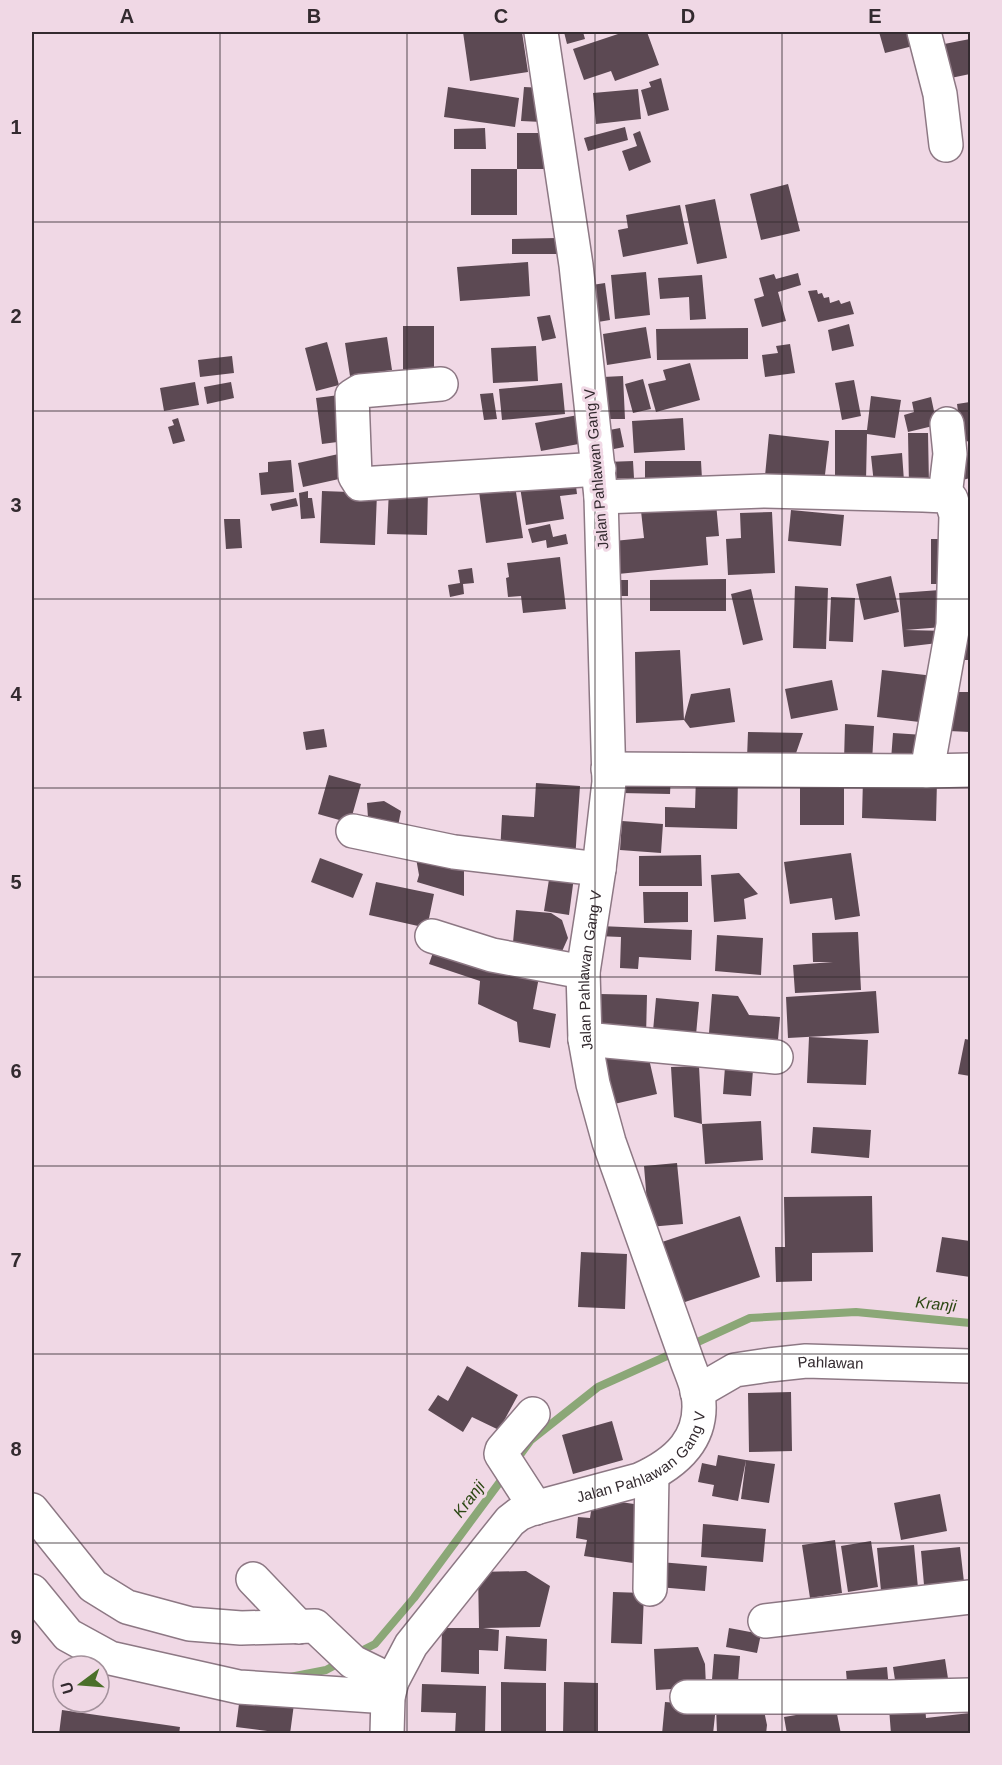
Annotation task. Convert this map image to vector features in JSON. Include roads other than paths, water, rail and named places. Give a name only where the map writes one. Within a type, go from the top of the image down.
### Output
[{"type":"street","name":"Jalan Pahlawan Gang V","points":[[387,1734],[390,1689],[411,1646],[492,1541],[519,1514],[639,1480],[652,1474],[683,1452],[696,1431],[699,1412],[698,1392],[609,1142],[592,1084],[585,1039],[583,972],[609,782],[600,483],[576,265],[541,32]]},
{"type":"street","points":[[924,32],[940,94],[946,145]]},
{"type":"street","points":[[441,384],[360,391],[352,396],[355,476],[360,484],[600,483],[945,496],[951,499],[956,515],[953,626],[927,771]]},
{"type":"street","points":[[945,496],[950,454],[947,424]]},
{"type":"street","points":[[608,768],[970,770]]},
{"type":"street","points":[[353,831],[454,852],[599,868]]},
{"type":"street","points":[[432,936],[492,955],[583,972]]},
{"type":"street","points":[[585,1039],[776,1057]]},
{"type":"street","name":"Pahlawan","points":[[698,1392],[735,1370],[806,1361],[970,1365]]},
{"type":"street","points":[[533,1414],[502,1450],[536,1508]]},
{"type":"street","points":[[650,1589],[652,1474]]},
{"type":"street","points":[[32,1510],[93,1586],[127,1607],[190,1624],[241,1628],[307,1627]]},
{"type":"street","points":[[253,1579],[307,1627],[390,1689]]},
{"type":"street","points":[[32,1591],[68,1635],[110,1658],[239,1687],[390,1689]]},
{"type":"street","points":[[765,1621],[970,1597]]},
{"type":"street","points":[[687,1697],[970,1695]]},
{"type":"waterway","name":"Kranji","points":[[689,1346],[750,1318],[856,1312],[970,1323]]},
{"type":"waterway","name":"Kranji","points":[[515,1462],[531,1440],[598,1387],[678,1351]]},
{"type":"waterway","name":"Kranji","points":[[355,1654],[375,1644],[414,1598],[505,1475]]},
{"type":"waterway","name":"Kranji","points":[[290,1677],[326,1670],[341,1662]]}]
